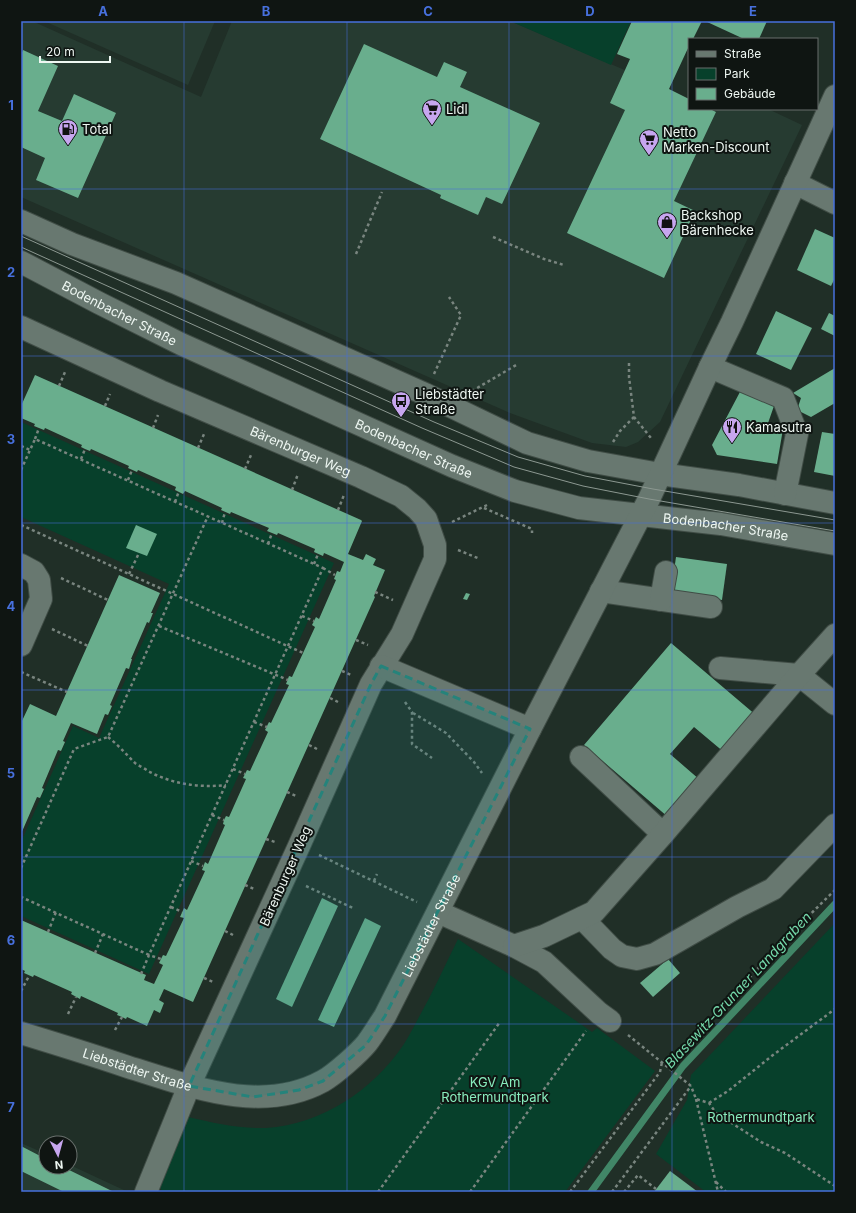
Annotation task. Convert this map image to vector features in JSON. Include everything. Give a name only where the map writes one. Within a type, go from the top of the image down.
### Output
[{"type":"street","name":"Liebstädter Straße","points":[[21,1033],[189,1086],[227,1094],[253,1097],[275,1096],[299,1090],[323,1081],[366,1045],[386,1016],[530,729],[640,516],[732,322],[835,96]]},
{"type":"street","points":[[795,183],[835,203]]},
{"type":"street","points":[[21,222],[72,244],[176,283],[425,394],[527,443],[588,461],[660,474],[739,485],[835,503]]},
{"type":"street","name":"Bodenbacher Straße","points":[[21,262],[99,304],[181,344],[489,481],[515,491],[579,508],[721,524],[835,544]]},
{"type":"street","name":"Bärenburger Weg","points":[[21,327],[401,496],[417,509],[426,519],[435,544],[435,559],[402,634],[376,676],[189,1086],[148,1191]]},
{"type":"street","points":[[710,367],[783,398],[797,434],[785,494]]},
{"type":"street","points":[[21,565],[34,572],[39,580],[41,599],[21,645]]},
{"type":"street","points":[[661,600],[666,572]]},
{"type":"street","points":[[601,591],[711,607]]},
{"type":"street","points":[[514,946],[544,936],[594,912],[835,635]]},
{"type":"street","points":[[720,668],[799,675],[835,704]]},
{"type":"street","points":[[376,676],[530,729]]},
{"type":"street","points":[[581,758],[663,834]]},
{"type":"street","points":[[582,918],[612,949],[622,956],[637,958],[655,954],[737,907],[773,889],[835,825]]},
{"type":"street","points":[[438,912],[514,946],[544,962],[604,1017]]},
{"type":"path","points":[[356,254],[382,192]]},
{"type":"path","points":[[493,237],[544,259],[564,265]]},
{"type":"path","points":[[432,378],[461,315],[449,298]]},
{"type":"path","points":[[629,362],[629,377],[634,417],[654,441]]},
{"type":"path","points":[[466,394],[518,364]]},
{"type":"path","points":[[59,386],[61,382]]},
{"type":"path","points":[[610,447],[620,431],[634,417]]},
{"type":"path","points":[[153,428],[154,424]]},
{"type":"path","points":[[21,470],[39,428]]},
{"type":"path","points":[[35,439],[323,568],[335,575]]},
{"type":"path","points":[[198,448],[200,444]]},
{"type":"path","points":[[21,446],[30,450]]},
{"type":"path","points":[[81,459],[85,449]]},
{"type":"path","points":[[246,469],[252,454]]},
{"type":"path","points":[[128,480],[132,470]]},
{"type":"path","points":[[292,490],[300,470]]},
{"type":"path","points":[[175,502],[179,491]]},
{"type":"path","points":[[338,510],[346,491]]},
{"type":"path","points":[[431,532],[489,504]]},
{"type":"path","points":[[483,508],[532,529],[532,533]]},
{"type":"path","points":[[222,523],[225,512]]},
{"type":"path","points":[[21,868],[74,749],[108,737],[208,516]]},
{"type":"path","points":[[21,525],[303,653]]},
{"type":"path","points":[[268,544],[272,533]]},
{"type":"path","points":[[129,574],[139,553]]},
{"type":"path","points":[[314,564],[318,554]]},
{"type":"path","points":[[141,974],[323,568]]},
{"type":"path","points":[[61,578],[108,600]]},
{"type":"path","points":[[375,592],[398,602]]},
{"type":"path","points":[[302,616],[314,621]]},
{"type":"path","points":[[158,626],[288,680]]},
{"type":"path","points":[[48,628],[88,646]]},
{"type":"path","points":[[21,672],[67,692]]},
{"type":"path","points":[[376,676],[402,698],[412,712],[446,733],[474,762],[497,796]]},
{"type":"path","points":[[412,712],[412,744],[432,758]]},
{"type":"path","points":[[254,722],[267,727]]},
{"type":"path","points":[[108,737],[136,764],[160,777],[190,786],[213,786],[226,784]]},
{"type":"path","points":[[233,769],[245,774]]},
{"type":"path","points":[[212,815],[224,820]]},
{"type":"path","points":[[299,846],[438,912]]},
{"type":"path","points":[[191,861],[203,866]]},
{"type":"path","points":[[374,881],[377,874]]},
{"type":"path","points":[[570,1192],[660,1072],[662,1062],[678,1052],[694,1038],[759,967],[835,890]]},
{"type":"path","points":[[324,894],[353,908]]},
{"type":"path","points":[[21,897],[149,955],[161,959]]},
{"type":"path","points":[[171,907],[182,912]]},
{"type":"path","points":[[48,932],[56,912]]},
{"type":"path","points":[[95,953],[103,934]]},
{"type":"path","points":[[21,991],[29,976]]},
{"type":"path","points":[[68,1014],[76,997]]},
{"type":"path","points":[[709,1103],[728,1091],[773,1055],[834,1010]]},
{"type":"path","points":[[115,1030],[122,1017]]},
{"type":"path","points":[[470,1192],[604,1017],[691,1086],[696,1099],[718,1192]]},
{"type":"path","points":[[378,1192],[500,1022]]},
{"type":"path","points":[[612,1192],[691,1086]]},
{"type":"path","points":[[696,1099],[709,1103],[716,1113],[835,1186]]},
{"type":"path","points":[[624,1192],[638,1174],[656,1189]]},
{"type":"path","points":[[716,1181],[726,1192]]},
{"type":"highlighted area","points":[[381,666],[530,729],[385,1016],[366,1045],[323,1081],[299,1090],[253,1097],[189,1086],[371,684]]},
{"type":"shaded area","points":[[21,21],[32,21],[201,97],[232,21],[510,21],[669,89],[688,108],[688,110],[712,110],[715,112],[716,110],[770,110],[802,125],[660,422],[638,442],[626,447],[592,443],[510,413],[21,197]]},
{"type":"shaded area","points":[[44,21],[215,21],[188,85]]},
{"type":"shaded area","points":[[21,1143],[38,1150],[38,1175],[78,1175],[78,1169],[128,1192],[21,1192]]},
{"type":"green space","points":[[510,21],[631,21],[611,65]]},
{"type":"green space","points":[[21,422],[334,563],[149,974],[21,916],[21,842],[73,726],[99,738],[169,584],[21,517]]},
{"type":"green space","name":"Rothermundtpark","points":[[835,923],[835,1192],[706,1192],[656,1154],[687,1100],[691,1075]]},
{"type":"green space","name":"KGV Am Rothermundtpark","points":[[458,939],[592,1032],[597,1028],[655,1071],[565,1192],[162,1192],[159,1185],[188,1117],[246,1128],[266,1128],[287,1125],[307,1120],[327,1112],[362,1090],[392,1061],[404,1044]]},
{"type":"building","name":"Netto Marken-Discount","points":[[632,21],[702,21],[694,38],[688,38],[688,48],[669,89],[688,98],[688,110],[712,110],[716,112],[674,201],[695,211],[664,278],[567,233],[625,110],[610,103],[630,59],[617,54]]},
{"type":"building","points":[[705,21],[767,21],[759,38],[742,38]]},
{"type":"building","name":"Lidl","points":[[364,44],[437,77],[444,62],[467,72],[460,87],[540,123],[502,204],[486,197],[478,215],[440,198],[441,195],[320,139]]},
{"type":"building","points":[[23,50],[58,66],[38,111],[62,121],[74,94],[116,113],[78,198],[36,180],[45,158],[21,147],[21,55]]},
{"type":"building","points":[[815,229],[835,238],[835,278],[831,286],[797,270]]},
{"type":"building","points":[[776,311],[812,328],[791,370],[756,354]]},
{"type":"building","points":[[829,313],[835,316],[835,336],[821,329]]},
{"type":"building","points":[[835,368],[835,403],[811,417],[797,410],[801,398],[793,393]]},
{"type":"building","points":[[35,375],[361,520],[362,521],[348,554],[363,560],[366,554],[376,559],[373,565],[385,570],[374,596],[375,597],[193,1002],[164,989],[159,1000],[164,1003],[160,1013],[154,1010],[147,1026],[127,1017],[126,1019],[117,1015],[118,1013],[81,996],[80,999],[71,994],[72,992],[34,975],[33,977],[24,973],[25,971],[21,969],[21,920],[146,975],[144,980],[154,984],[163,965],[159,963],[163,955],[166,956],[184,918],[180,917],[184,908],[187,910],[205,871],[202,870],[205,862],[208,864],[225,825],[223,824],[224,820],[226,816],[229,817],[246,779],[243,778],[247,770],[250,771],[268,732],[265,730],[269,722],[271,723],[289,685],[286,684],[289,676],[292,677],[315,627],[312,625],[316,617],[319,619],[336,580],[334,579],[337,571],[340,572],[344,562],[324,553],[323,556],[314,552],[315,549],[278,533],[277,535],[267,531],[269,528],[231,512],[230,514],[221,510],[222,508],[185,491],[183,494],[175,490],[176,487],[138,470],[137,472],[128,468],[129,466],[91,449],[90,451],[85,449],[81,447],[82,445],[45,428],[44,430],[34,426],[35,424],[21,418],[21,406]]},
{"type":"building","points":[[741,390],[775,403],[767,426],[783,429],[777,464],[717,455],[712,445]]},
{"type":"building","points":[[822,432],[835,434],[835,476],[814,472]]},
{"type":"building","points":[[136,525],[157,534],[147,556],[126,548]]},
{"type":"building","points":[[676,557],[727,564],[722,600],[671,592]]},
{"type":"building","points":[[119,575],[160,593],[151,613],[153,613],[149,623],[147,622],[131,659],[129,669],[126,668],[110,705],[112,706],[108,715],[105,714],[97,734],[71,723],[63,741],[65,742],[61,751],[58,750],[42,788],[44,789],[40,798],[37,797],[21,834],[21,723],[30,704],[56,716]]},
{"type":"building","points":[[466,593],[470,594],[467,600],[463,599]]},
{"type":"building","points":[[671,643],[757,716],[725,753],[694,727],[670,754],[700,780],[668,817],[584,745]]},
{"type":"building","points":[[322,898],[338,906],[292,1007],[276,999]]},
{"type":"building","points":[[365,918],[381,926],[334,1027],[318,1020]]},
{"type":"building","points":[[668,959],[680,973],[653,997],[640,983]]},
{"type":"building","points":[[21,1146],[38,1155],[38,1175],[78,1174],[114,1192],[64,1192],[21,1171]]},
{"type":"building","points":[[670,1171],[698,1192],[654,1192]]},
{"type":"waterway","name":"Blasewitz‐Grunaer Landgraben","points":[[591,1192],[683,1066],[835,904]]},
{"type":"tram line","points":[[21,236],[434,422],[518,457],[585,476],[835,520]]},
{"type":"tram line","points":[[21,247],[422,428],[514,467],[583,486],[835,531]]},
{"type":"place","name":"Lidl","points":[[432,126]]},
{"type":"place","name":"Total","points":[[68,146]]},
{"type":"place","name":"Netto Marken-Discount","points":[[649,156]]},
{"type":"place","name":"Backshop Bärenhecke","points":[[667,239]]},
{"type":"place","name":"Liebstädter Straße","points":[[401,418]]},
{"type":"place","name":"Kamasutra","points":[[732,444]]}]
